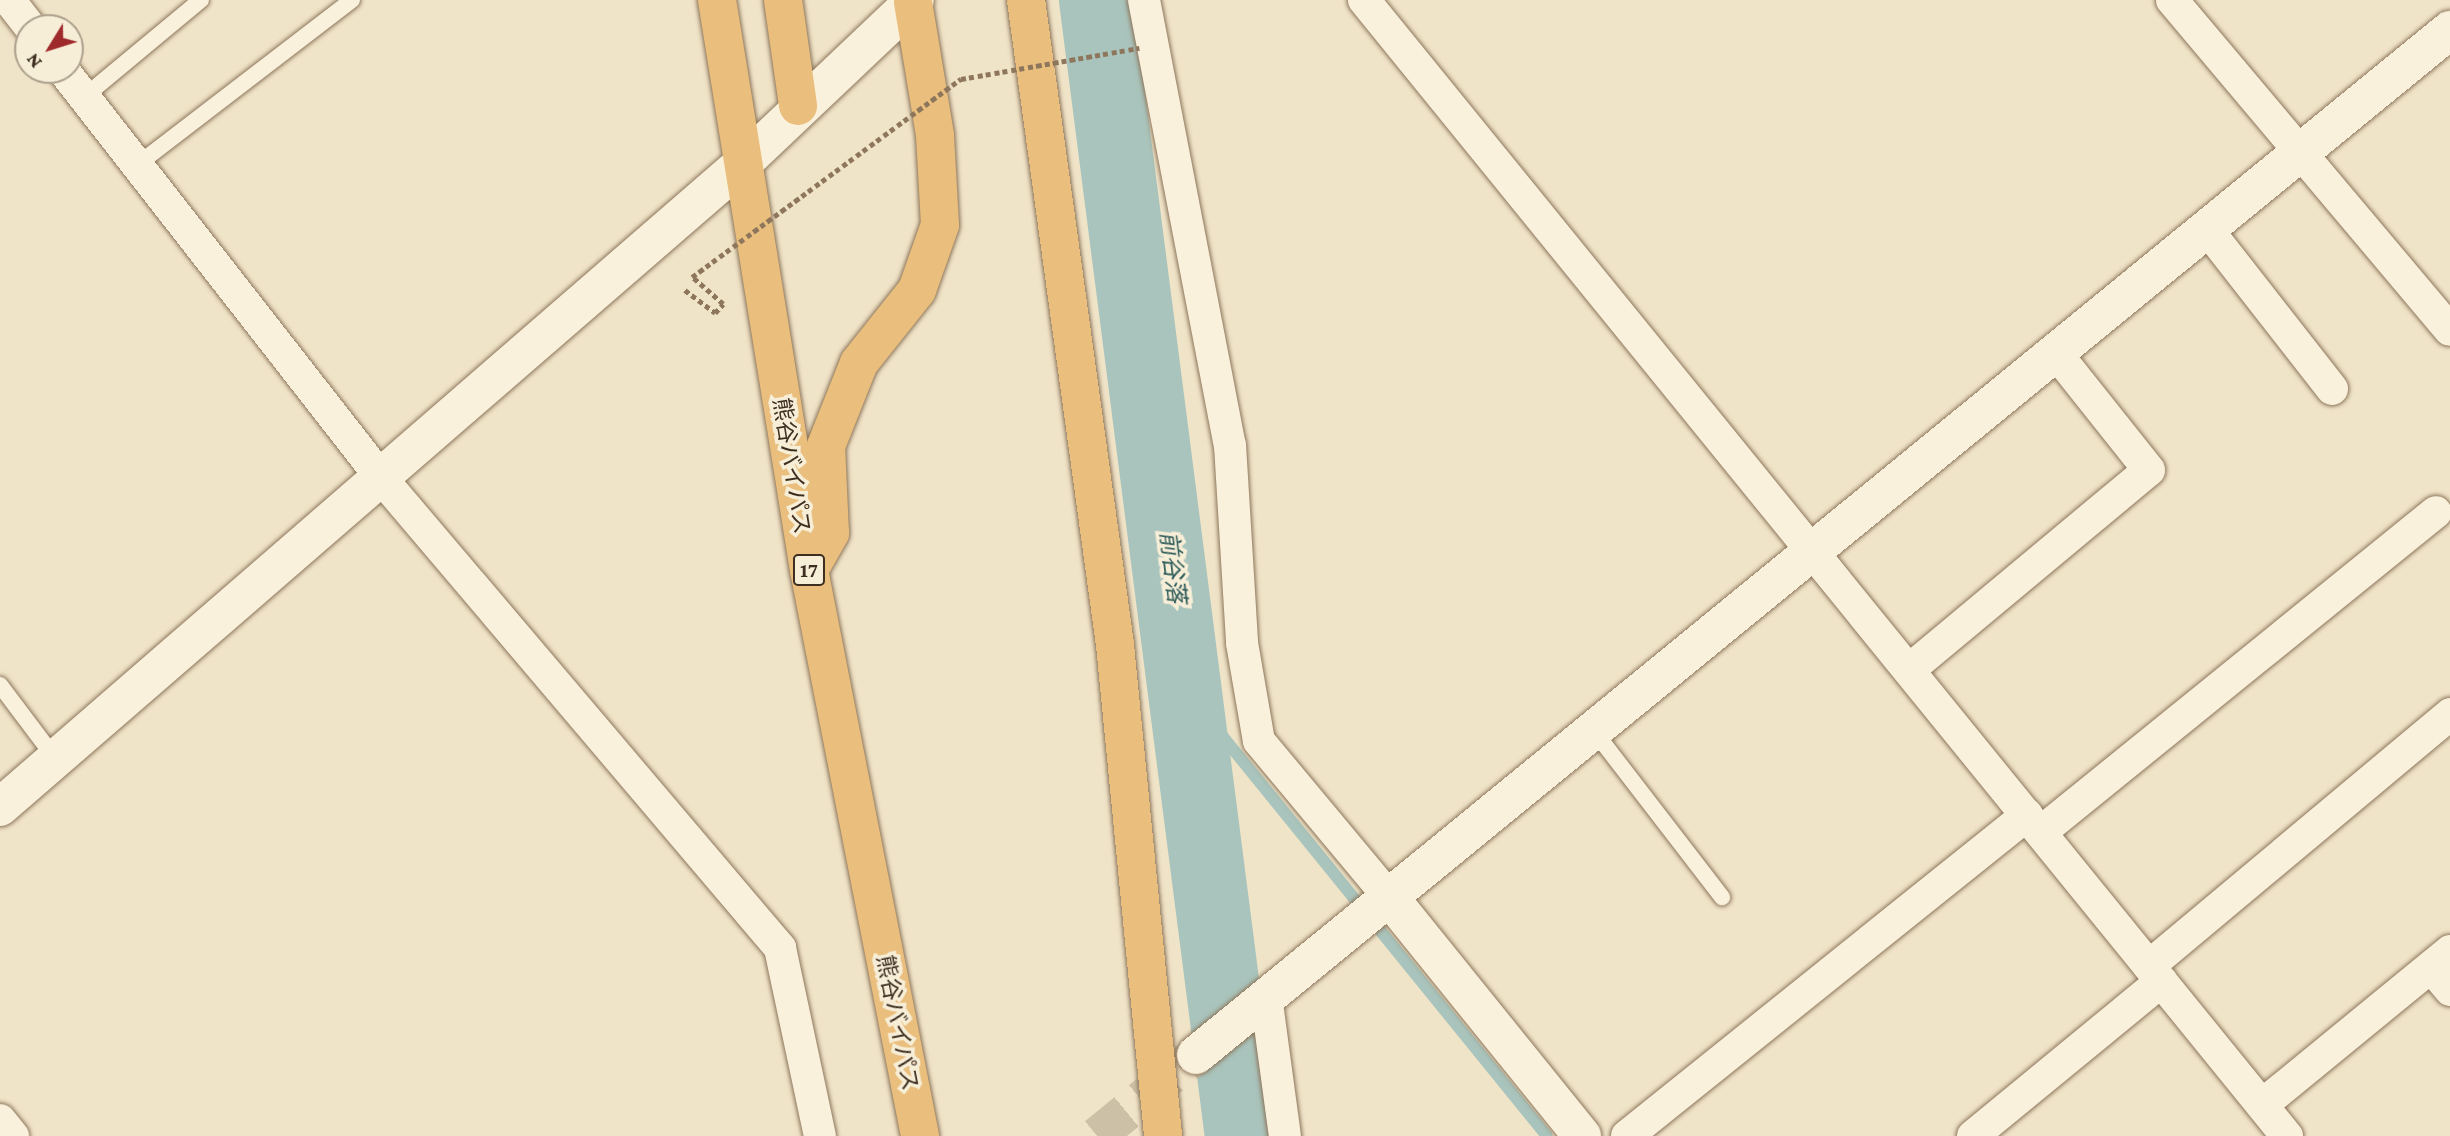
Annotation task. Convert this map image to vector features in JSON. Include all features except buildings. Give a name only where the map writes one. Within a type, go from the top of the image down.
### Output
[{"type":"highway","name":"熊谷バイパス","points":[[717,0],[809,570],[920,1136]]},
{"type":"highway","points":[[783,0],[798,106]]},
{"type":"highway","points":[[1026,0],[1115,645],[1163,1136]]},
{"type":"highway","name":"17","points":[[809,570],[830,533],[826,446],[859,363],[917,290],[940,225],[935,135],[914,1]]},
{"type":"street","points":[[9,0],[20,14]]},
{"type":"street","points":[[1144,0],[1230,445],[1242,643],[1259,741],[1583,1136]]},
{"type":"street","points":[[1364,0],[2287,1136]]},
{"type":"street","points":[[2172,0],[2304,149],[2450,330]]},
{"type":"street","points":[[0,807],[383,480],[742,164],[798,106],[914,1]]},
{"type":"street","points":[[1196,1055],[2450,30]]},
{"type":"street","points":[[74,84],[383,480],[780,948],[820,1136]]},
{"type":"street","points":[[2207,229],[2332,389]]},
{"type":"street","points":[[1909,670],[2149,470],[2056,353]]},
{"type":"street","points":[[1627,1136],[2436,512]]},
{"type":"street","points":[[1973,1136],[2450,714]]},
{"type":"street","points":[[2262,1105],[2444,969]]},
{"type":"street","points":[[1265,997],[1284,1136]]},
{"type":"street","points":[[0,1120],[13,1136]]},
{"type":"lane","points":[[84,97],[201,0]]},
{"type":"lane","points":[[137,165],[352,0]]},
{"type":"lane","points":[[0,685],[56,760]]},
{"type":"lane","points":[[1594,731],[1722,897]]},
{"type":"path","points":[[685,290],[715,313],[723,304],[692,277],[961,79],[1139,48]]},
{"type":"waterway","name":"前谷落","points":[[1096,0],[1242,1136]]},
{"type":"waterway","points":[[1185,690],[1547,1136]]},
{"type":"tunnel","points":[[1097,1136],[1196,1055]]}]
